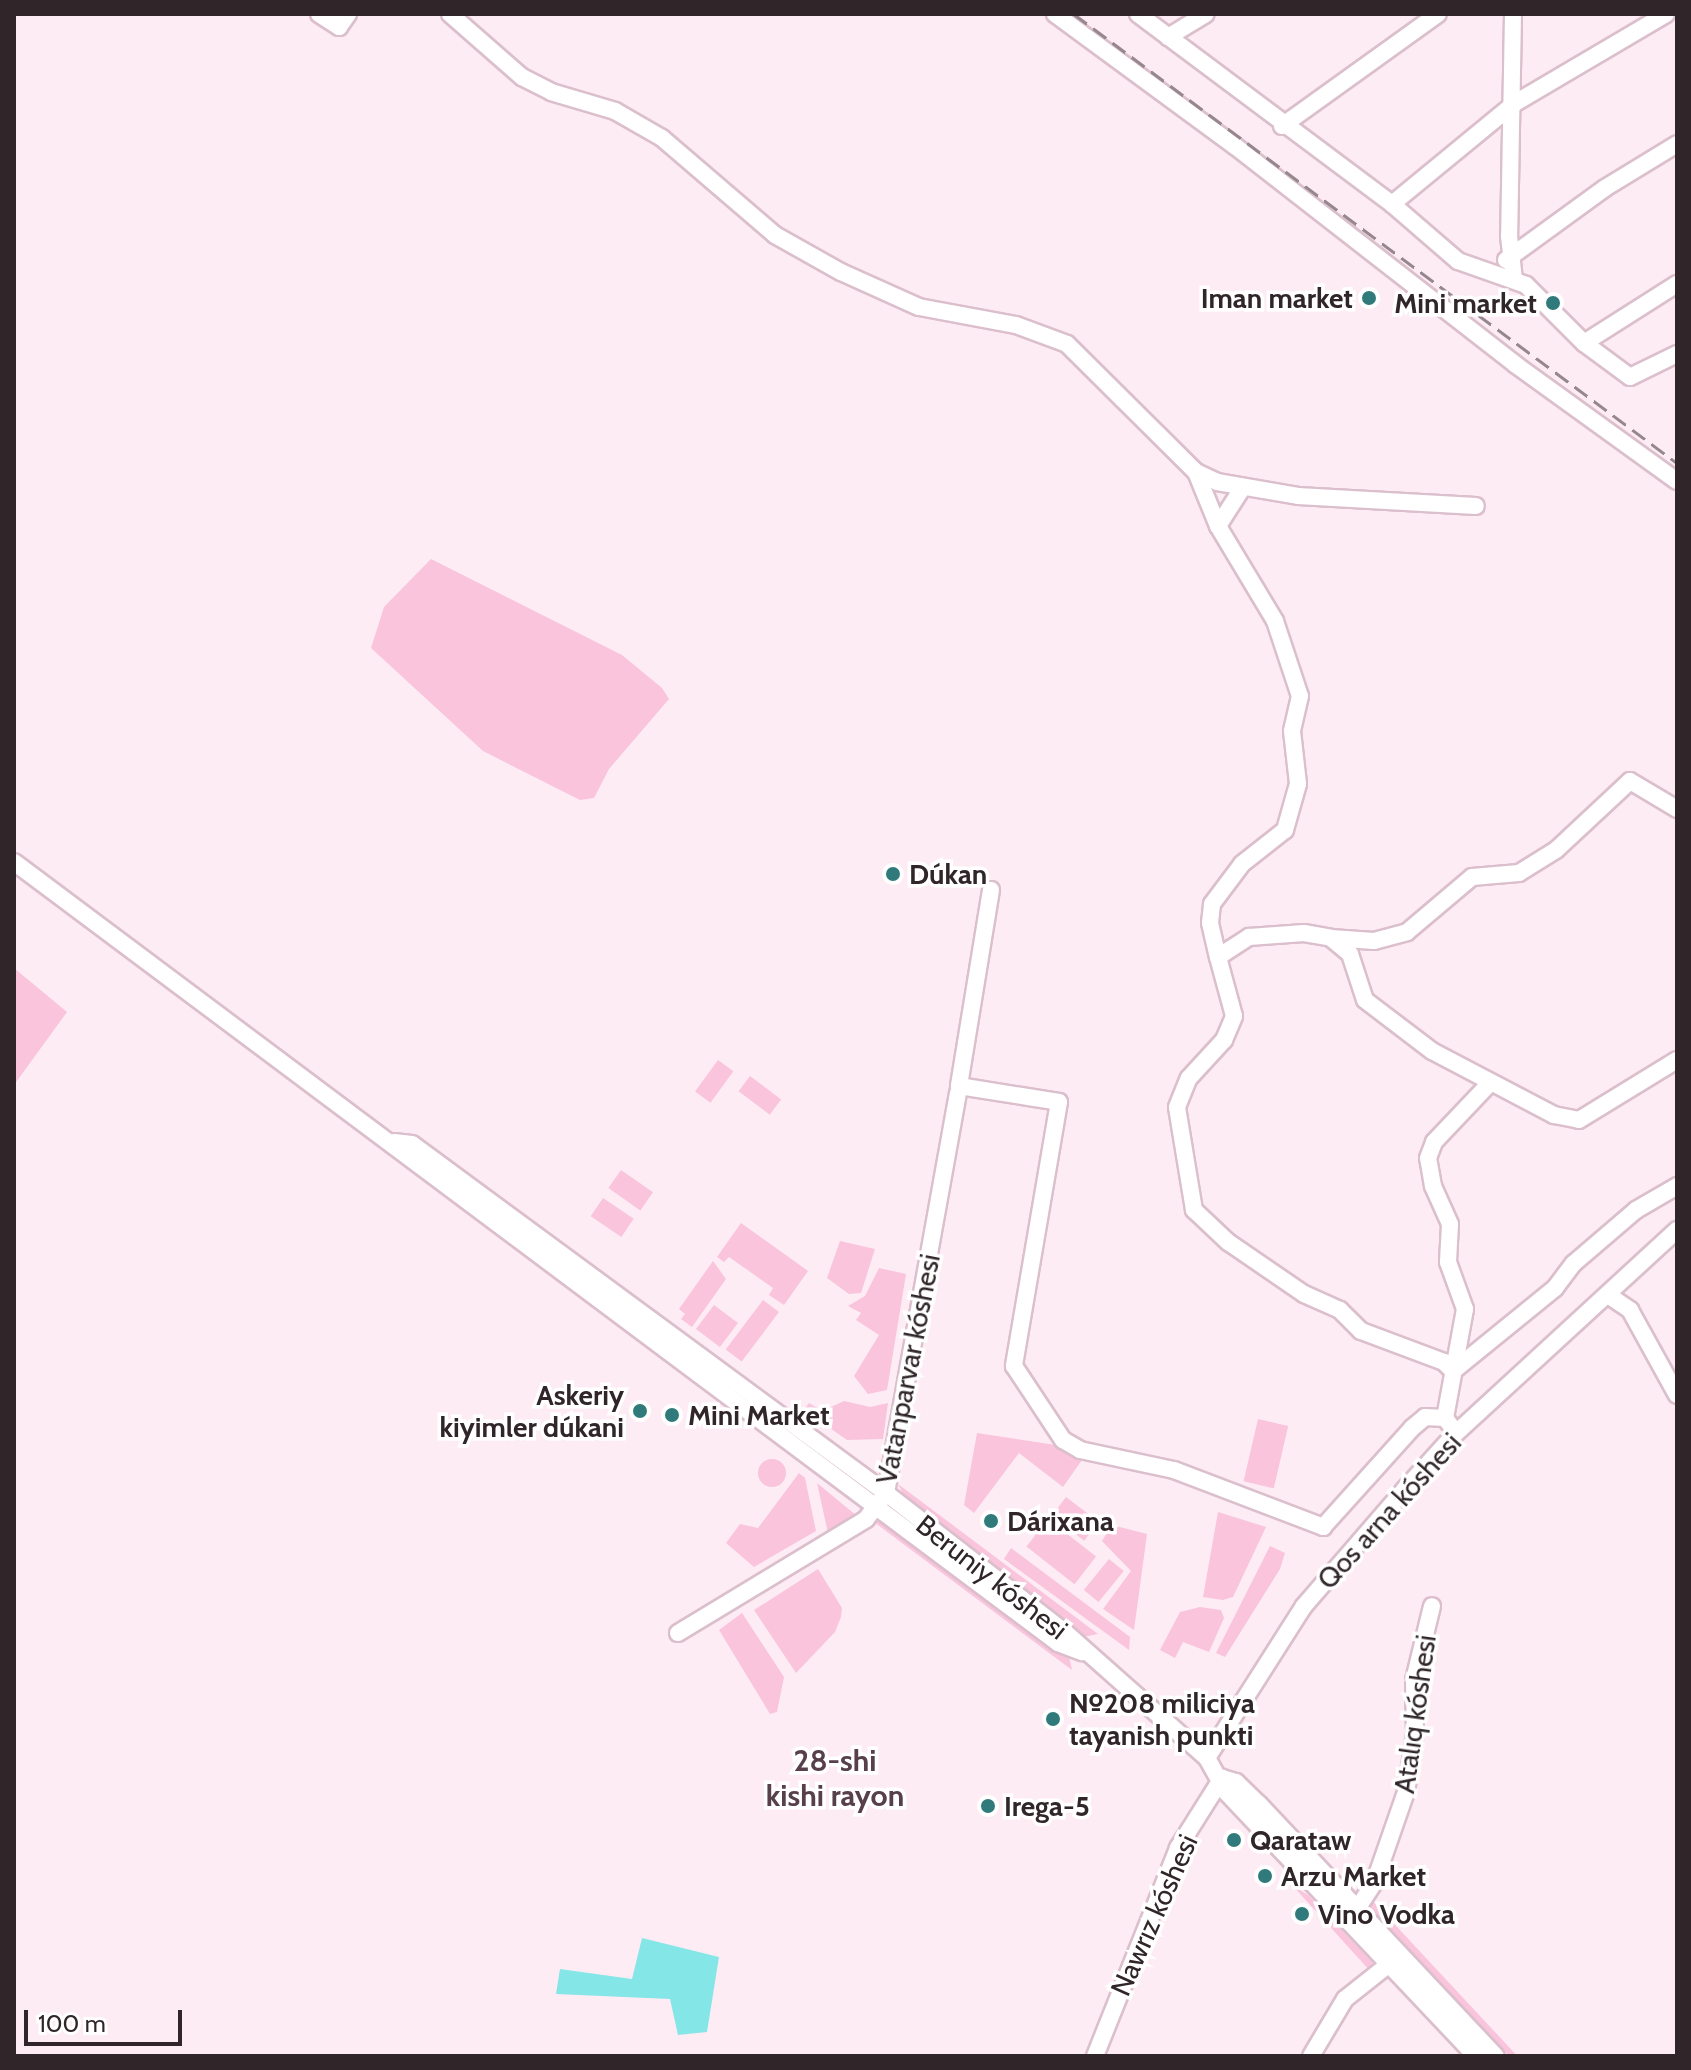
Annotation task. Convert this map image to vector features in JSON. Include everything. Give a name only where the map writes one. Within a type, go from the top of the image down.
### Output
[{"type":"street","points":[[319,14],[344,21]]},
{"type":"street","points":[[450,14],[522,77],[551,92],[615,111],[662,138],[775,235],[841,272],[919,307],[1016,325],[1067,344],[1196,472],[1218,526],[1275,621],[1300,696],[1292,731],[1298,784],[1285,830],[1242,864],[1212,904],[1210,923],[1234,1016],[1224,1040],[1189,1078],[1177,1107],[1194,1210],[1228,1242],[1304,1294],[1340,1310],[1361,1331],[1444,1362],[1453,1371]]},
{"type":"street","points":[[1055,14],[1235,146],[1516,365],[1677,481]]},
{"type":"street","points":[[1138,14],[1282,126],[1392,204],[1458,261],[1484,274],[1514,279],[1584,343],[1630,377],[1677,354]]},
{"type":"street","points":[[1168,37],[1206,14]]},
{"type":"street","points":[[1282,126],[1438,14]]},
{"type":"street","points":[[1513,14],[1515,103],[1511,257],[1514,279]]},
{"type":"street","points":[[1392,204],[1515,103],[1666,14]]},
{"type":"street","points":[[1484,274],[1605,188],[1677,144]]},
{"type":"street","points":[[1584,343],[1677,284]]},
{"type":"street","points":[[1196,472],[1243,487],[1411,506],[1476,506]]},
{"type":"street","points":[[1218,526],[1243,487]]},
{"type":"street","points":[[1218,957],[1233,943],[1259,935],[1304,933],[1374,941],[1407,932],[1472,877],[1519,873],[1556,850],[1630,781],[1677,809]]},
{"type":"street","name":"Beruniy kóshesi","points":[[14,862],[394,1142],[405,1158],[544,1251],[882,1499],[1058,1643],[1084,1653],[1207,1758],[1222,1778]]},
{"type":"street","name":"Vatanparvar kóshesi","points":[[678,1633],[866,1519],[882,1499],[958,1089],[991,890]]},
{"type":"street","points":[[1331,938],[1350,954],[1365,1000],[1432,1051],[1554,1115],[1579,1120],[1677,1060]]},
{"type":"street","points":[[1454,1435],[1445,1418],[1465,1309],[1448,1262],[1450,1224],[1433,1186],[1428,1158],[1434,1142],[1490,1083]]},
{"type":"street","points":[[958,1089],[1059,1102],[1014,1366],[1063,1440],[1080,1450],[1174,1470],[1323,1527],[1412,1428],[1425,1417],[1445,1418]]},
{"type":"street","points":[[1453,1371],[1555,1288],[1573,1264],[1636,1210],[1677,1186]]},
{"type":"street","name":"Qos arna kóshesi","points":[[1207,1758],[1304,1606],[1454,1435],[1677,1230]]},
{"type":"street","points":[[1608,1295],[1630,1310],[1677,1395]]},
{"type":"street","name":"Atalıq kóshesi","points":[[1357,1909],[1375,1881],[1406,1792],[1415,1733],[1414,1680],[1432,1606]]},
{"type":"street","points":[[1222,1778],[1236,1782],[1259,1804],[1496,2056]]},
{"type":"street","points":[[1222,1778],[1226,1792],[1476,2056]]},
{"type":"street","name":"Nawrız kóshesi","points":[[1095,2056],[1178,1848],[1222,1778]]},
{"type":"street","points":[[1311,2056],[1345,1999],[1389,1964]]},
{"type":"shaded area","points":[[431,559],[622,655],[662,688],[669,699],[609,769],[594,798],[580,800],[483,751],[371,648],[384,607]]},
{"type":"shaded area","points":[[14,968],[67,1012],[14,1085]]},
{"type":"shaded area","points":[[718,1060],[733,1071],[710,1103],[695,1092]]},
{"type":"shaded area","points":[[750,1076],[781,1099],[770,1115],[739,1091]]},
{"type":"shaded area","points":[[621,1170],[653,1192],[640,1210],[608,1188]]},
{"type":"shaded area","points":[[603,1198],[634,1219],[621,1237],[591,1216]]},
{"type":"shaded area","points":[[741,1223],[808,1271],[784,1305],[769,1295],[773,1288],[729,1257],[724,1262],[717,1257]]},
{"type":"shaded area","points":[[840,1241],[875,1249],[861,1293],[849,1294],[827,1278]]},
{"type":"shaded area","points":[[713,1261],[726,1279],[692,1327],[681,1319],[685,1314],[679,1309]]},
{"type":"shaded area","points":[[879,1268],[906,1274],[887,1390],[868,1394],[854,1376],[879,1335],[856,1320],[861,1313],[848,1306],[865,1296]]},
{"type":"shaded area","points":[[763,1300],[779,1312],[742,1362],[726,1350]]},
{"type":"shaded area","points":[[714,1305],[738,1323],[720,1347],[696,1329]]},
{"type":"shaded area","points":[[844,1401],[870,1407],[888,1403],[883,1439],[847,1440],[804,1410],[809,1403],[822,1411]]},
{"type":"shaded area","points":[[1258,1419],[1288,1426],[1274,1488],[1244,1481]]},
{"type":"shaded area","points":[[977,1433],[1076,1448],[1082,1460],[1063,1487],[1019,1453],[974,1513],[964,1505]]},
{"type":"shaded area","points":[[772,1459],[782,1463],[786,1473],[782,1483],[772,1487],[762,1483],[758,1473],[762,1463]]},
{"type":"shaded area","points":[[799,1473],[805,1478],[816,1531],[754,1567],[726,1543],[740,1524],[758,1528]]},
{"type":"shaded area","points":[[817,1483],[857,1516],[828,1533]]},
{"type":"shaded area","points":[[898,1484],[1098,1634],[1083,1637],[906,1500]]},
{"type":"shaded area","points":[[1066,1497],[1099,1522],[1084,1541],[1052,1516]]},
{"type":"shaded area","points":[[1218,1512],[1266,1527],[1233,1597],[1223,1600],[1203,1597]]},
{"type":"shaded area","points":[[1048,1519],[1096,1557],[1075,1584],[1026,1547]]},
{"type":"shaded area","points":[[882,1520],[1069,1656],[1072,1670],[874,1522]]},
{"type":"shaded area","points":[[1112,1525],[1147,1534],[1134,1630],[1103,1609],[1131,1571],[1102,1541]]},
{"type":"shaded area","points":[[1270,1546],[1285,1553],[1280,1569],[1225,1657],[1216,1653]]},
{"type":"shaded area","points":[[1011,1548],[1130,1637],[1129,1650],[1004,1559]]},
{"type":"shaded area","points":[[1109,1559],[1124,1571],[1099,1602],[1084,1590]]},
{"type":"shaded area","points":[[818,1569],[842,1608],[841,1617],[835,1632],[796,1673],[754,1610]]},
{"type":"shaded area","points":[[1200,1607],[1221,1610],[1224,1618],[1209,1652],[1183,1642],[1175,1658],[1160,1650],[1180,1612]]},
{"type":"shaded area","points":[[742,1613],[784,1677],[777,1712],[770,1714],[719,1630]]},
{"type":"shaded area","points":[[1292,1885],[1308,1895],[1372,1962],[1371,1972]]},
{"type":"shaded area","points":[[1370,1898],[1517,2056],[1509,2056],[1366,1902]]},
{"type":"water","points":[[642,1938],[719,1957],[707,2032],[678,2035],[670,1999],[556,1994],[560,1969],[632,1979]]},
{"type":"railway","points":[[1074,14],[1677,463]]},
{"type":"place","name":"Iman market","points":[[1369,298]]},
{"type":"place","name":"Mini market","points":[[1553,303]]},
{"type":"place","name":"Dúkan","points":[[893,874]]},
{"type":"place","name":"Askeriy kiyimler dúkani","points":[[640,1411]]},
{"type":"place","name":"Mini Market","points":[[672,1415]]},
{"type":"place","name":"Dárixana","points":[[991,1521]]},
{"type":"place","name":"№208 miliciya tayanish punkti","points":[[1053,1719]]},
{"type":"place","name":"Irega-5","points":[[988,1806]]},
{"type":"place","name":"Qarataw","points":[[1234,1840]]},
{"type":"place","name":"Arzu Market","points":[[1265,1876]]},
{"type":"place","name":"Vino Vodka","points":[[1302,1914]]},
{"type":"district","name":"28-shi kishi rayon","points":[[835,1778]]}]
